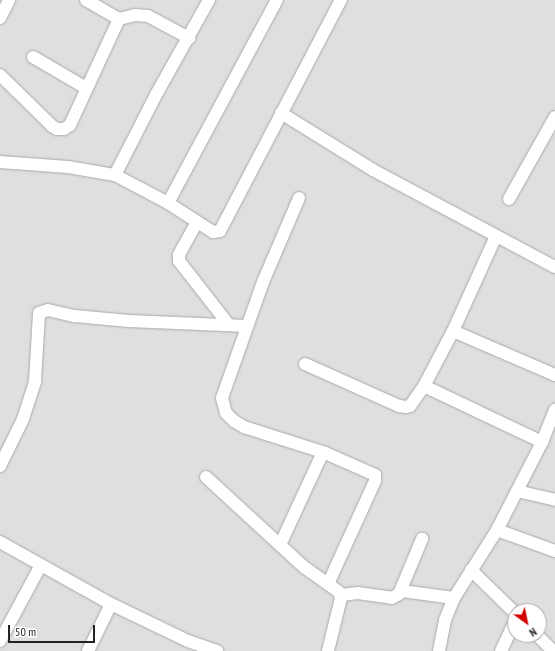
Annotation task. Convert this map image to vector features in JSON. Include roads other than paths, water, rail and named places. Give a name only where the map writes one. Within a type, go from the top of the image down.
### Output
[{"type":"street","points":[[0,18],[9,0]]},
{"type":"street","points":[[86,0],[119,19],[135,15],[148,16],[189,38]]},
{"type":"street","points":[[115,175],[157,93],[210,0]]},
{"type":"street","points":[[168,204],[277,0]]},
{"type":"street","points":[[0,162],[68,167],[115,175],[168,204],[213,232],[220,231],[224,228],[280,113],[341,0]]},
{"type":"street","points":[[0,75],[52,126],[61,130],[70,125],[86,88],[109,44],[119,19]]},
{"type":"street","points":[[33,57],[86,88]]},
{"type":"street","points":[[280,113],[373,170],[555,267]]},
{"type":"street","points":[[510,199],[555,117]]},
{"type":"street","points":[[299,198],[263,282],[222,398],[226,413],[234,421],[244,427],[323,452],[373,473],[376,478],[328,584]]},
{"type":"street","points":[[197,222],[179,255],[179,261],[229,325]]},
{"type":"street","points":[[305,364],[406,407],[413,403],[424,386],[453,331],[496,236]]},
{"type":"street","points":[[0,466],[23,419],[35,381],[39,313],[48,310],[75,316],[129,321],[247,326]]},
{"type":"street","points":[[453,331],[555,374]]},
{"type":"street","points":[[424,386],[542,442]]},
{"type":"street","points":[[439,651],[445,620],[454,598],[497,530],[542,442],[555,410]]},
{"type":"street","points":[[280,545],[323,452]]},
{"type":"street","points":[[206,477],[304,567],[337,590],[341,595]]},
{"type":"street","points":[[517,491],[555,500]]},
{"type":"street","points":[[497,530],[555,551]]},
{"type":"street","points":[[341,595],[358,593],[392,598],[402,591],[422,539]]},
{"type":"street","points":[[0,542],[185,646],[217,651]]},
{"type":"street","points":[[2,633],[41,565]]},
{"type":"street","points":[[471,570],[507,605]]},
{"type":"street","points":[[402,591],[454,598]]},
{"type":"street","points":[[328,651],[341,595]]},
{"type":"street","points":[[88,651],[111,604]]},
{"type":"street","points":[[501,651],[507,638]]},
{"type":"street","points":[[546,643],[554,651]]}]
